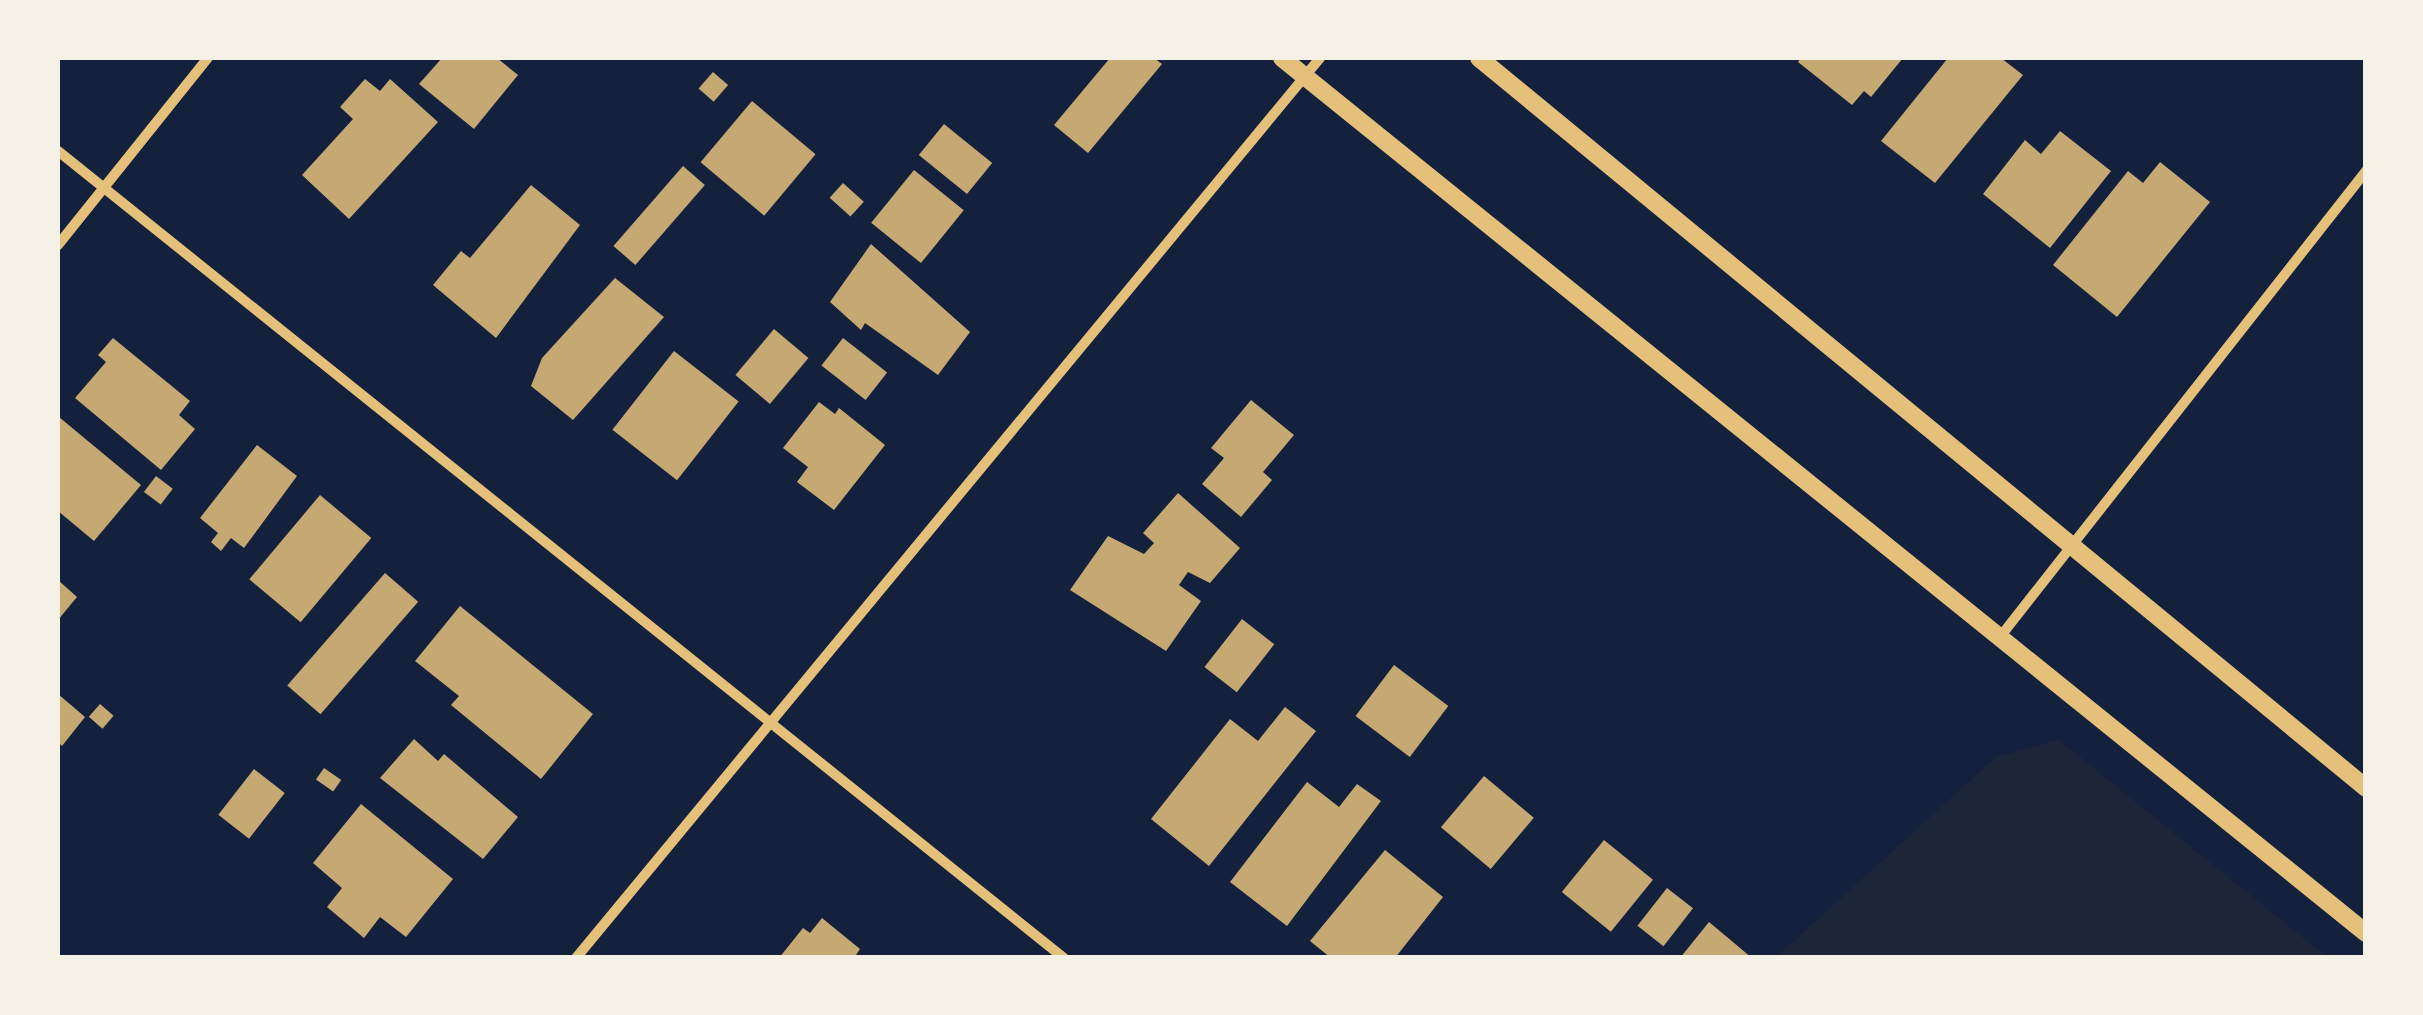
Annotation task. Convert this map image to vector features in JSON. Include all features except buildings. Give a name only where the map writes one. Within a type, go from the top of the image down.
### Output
[{"type":"street","points":[[58,245],[208,58]]},
{"type":"street","points":[[1282,58],[2366,933]]},
{"type":"street","points":[[576,958],[1320,58]]},
{"type":"street","points":[[1480,58],[2066,548],[2366,788]]},
{"type":"street","points":[[58,152],[1064,958]]},
{"type":"street","points":[[2000,637],[2066,548],[2366,171]]},
{"type":"shaded area","points":[[2059,740],[2327,957],[1776,957],[1996,757]]}]
